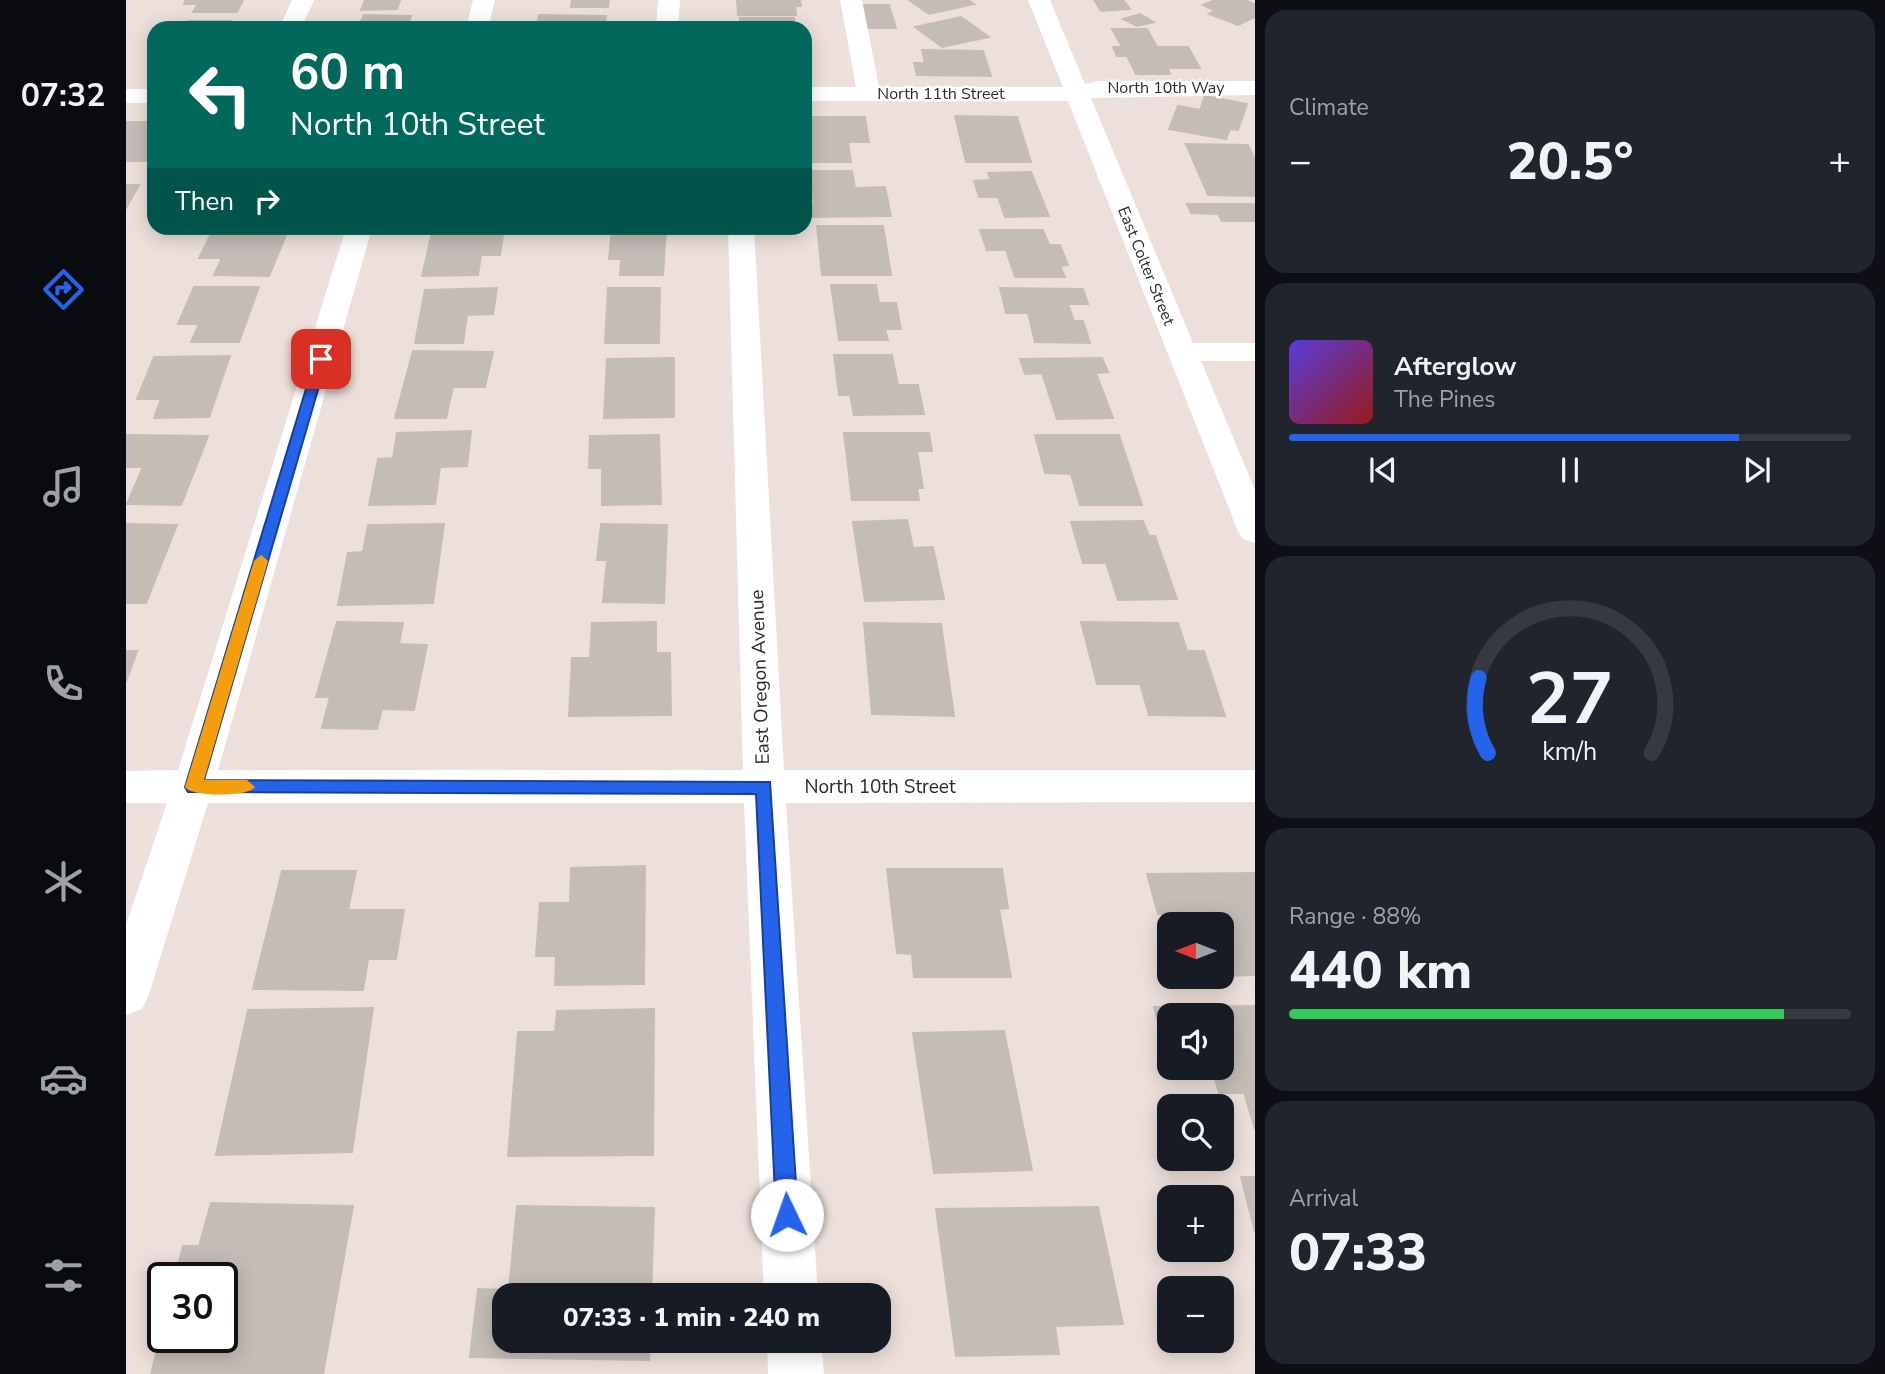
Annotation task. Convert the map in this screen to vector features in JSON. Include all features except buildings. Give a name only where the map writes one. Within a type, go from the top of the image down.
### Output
[{"type":"street","points":[[293,21],[303,0]]},
{"type":"street","points":[[479,21],[484,0]]},
{"type":"street","points":[[668,21],[669,0]]},
{"type":"street","points":[[851,0],[869,94]]},
{"type":"street","name":"East Colter Street","points":[[1039,0],[1255,531]]},
{"type":"street","name":"North 10th Way","points":[[1077,94],[1098,88],[1255,88]]},
{"type":"street","name":"North 11th Street","points":[[812,94],[1077,94]]},
{"type":"street","points":[[126,96],[147,96]]},
{"type":"street","points":[[126,994],[194,787],[357,235]]},
{"type":"street","name":"East Oregon Avenue","points":[[741,235],[764,787],[791,1283]]},
{"type":"street","points":[[1182,352],[1255,352]]},
{"type":"street","name":"North 10th Street","points":[[126,787],[1255,786]]},
{"type":"street","points":[[795,1353],[796,1374]]},
{"type":"slow traffic","points":[[247,787],[194,787],[261,561]]},
{"type":"route","points":[[321,359],[194,787],[764,787],[787,1215]]}]
